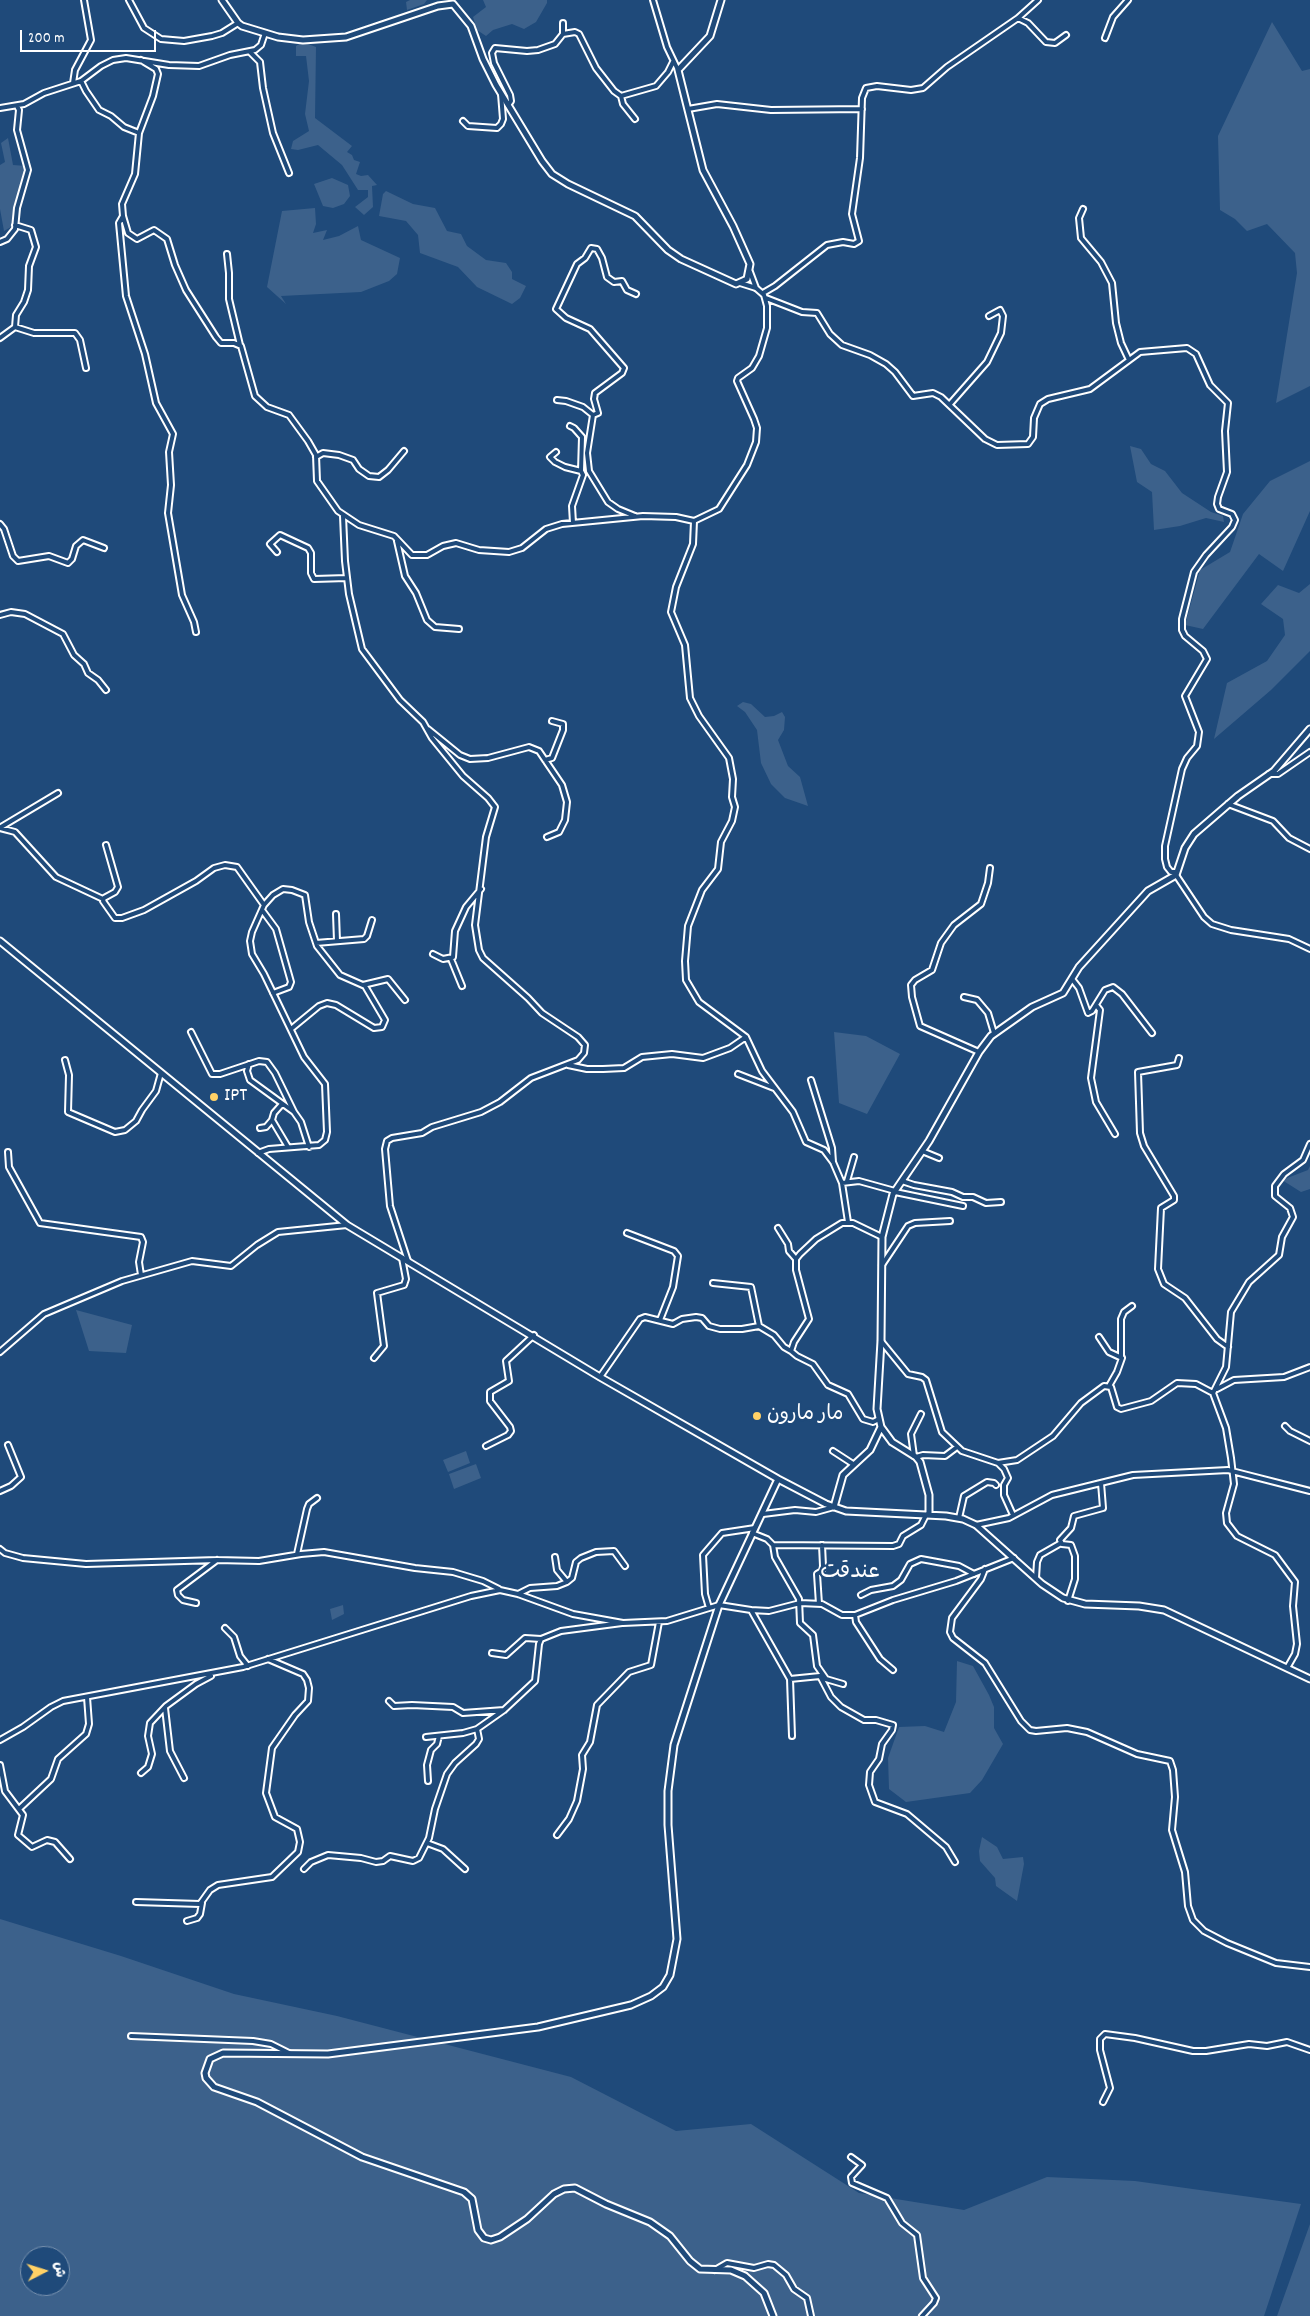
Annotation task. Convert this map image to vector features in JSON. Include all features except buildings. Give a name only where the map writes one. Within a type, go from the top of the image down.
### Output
[{"type":"street","points":[[73,83],[75,70],[91,40],[84,0]]},
{"type":"street","points":[[129,0],[144,28],[161,39],[184,41],[212,36],[222,33],[238,23]]},
{"type":"street","points":[[222,0],[238,23],[265,33],[298,40],[337,39],[451,2],[471,26],[482,59],[501,94],[542,162],[557,178],[635,216],[668,250],[681,259],[733,283],[756,288],[763,293],[766,298],[766,338],[755,363],[737,381],[757,428],[756,442],[747,465],[722,504],[711,514],[694,521],[676,517],[638,516],[573,522],[546,529],[522,548],[509,552],[479,550],[456,543],[443,546],[432,554],[419,556],[408,553],[396,538],[358,525],[343,516],[318,481],[316,457],[293,418],[286,413],[262,404],[254,396],[229,299],[230,273],[227,254]]},
{"type":"street","points":[[653,0],[663,37],[678,70],[703,170],[747,256],[756,288]]},
{"type":"street","points":[[678,70],[710,36],[721,0]]},
{"type":"street","points":[[763,293],[775,286],[827,245],[843,242],[854,244],[859,241],[853,226],[852,214],[860,158],[862,98],[866,88],[877,86],[911,90],[923,88],[948,67],[1018,18],[1038,0]]},
{"type":"street","points":[[1105,38],[1113,17],[1128,0]]},
{"type":"street","points":[[1018,18],[1028,23],[1046,42],[1055,43],[1066,35]]},
{"type":"street","points":[[508,105],[511,101],[510,95],[494,63],[492,53],[494,48],[538,50],[555,44],[563,34],[563,23]]},
{"type":"street","points":[[563,34],[575,32],[579,34],[596,68],[614,91],[621,96],[623,104],[635,118]]},
{"type":"street","points":[[0,108],[17,106],[44,93],[81,81],[101,66],[113,60],[126,58],[199,66],[230,55],[250,52],[259,48],[265,33]]},
{"type":"street","points":[[250,52],[260,62],[263,88],[273,133],[289,173]]},
{"type":"street","points":[[141,60],[156,69],[158,74],[153,96],[139,133],[136,171],[123,201],[123,216],[128,234],[133,238],[140,238],[154,230],[163,234],[167,239],[175,265],[186,290],[216,338],[221,343],[240,345]]},
{"type":"street","points":[[621,96],[656,86],[668,72],[673,62]]},
{"type":"street","points":[[81,81],[99,110],[111,116],[124,127],[139,133]]},
{"type":"street","points":[[463,121],[468,126],[496,128],[503,119],[501,94]]},
{"type":"street","points":[[688,109],[717,104],[771,110],[862,109]]},
{"type":"street","points":[[0,242],[10,236],[15,225],[17,208],[28,170],[17,130],[17,106]]},
{"type":"street","points":[[1084,209],[1079,218],[1081,238],[1101,262],[1112,283],[1120,344],[1129,360]]},
{"type":"street","points":[[123,216],[119,223],[126,296],[145,354],[153,396],[158,411],[173,434],[169,452],[170,485],[168,513],[182,595],[194,622],[196,632]]},
{"type":"street","points":[[15,225],[31,230],[36,247],[29,266],[28,290],[15,317],[15,327]]},
{"type":"street","points":[[593,414],[598,413],[594,399],[595,393],[622,373],[624,368],[590,329],[566,318],[556,309],[577,264],[585,258],[591,248],[597,249],[602,258],[607,278],[614,282],[622,281],[627,290],[636,294]]},
{"type":"street","points":[[740,283],[747,279],[750,272]]},
{"type":"street","points":[[766,298],[802,312],[817,313],[837,341],[846,348],[870,354],[886,364],[895,372],[911,395],[918,397],[933,393],[950,404],[991,443],[1025,445],[1030,442],[1033,437],[1034,418],[1040,404],[1048,399],[1085,392],[1143,351],[1190,348],[1198,358],[1210,386],[1226,399],[1229,407],[1225,432],[1227,472],[1217,504],[1219,508],[1232,514],[1235,520],[1232,527],[1206,555],[1194,572],[1181,622],[1185,636],[1204,651],[1206,659],[1185,696],[1199,732],[1197,746],[1187,758],[1182,769],[1166,840],[1165,863],[1171,872],[1176,873],[1208,922],[1231,930],[1289,939],[1310,950]]},
{"type":"street","points":[[950,404],[987,362],[1001,333],[1003,316],[1000,310],[989,316]]},
{"type":"street","points":[[0,338],[15,327]]},
{"type":"street","points":[[15,327],[34,333],[75,333],[80,340],[86,368]]},
{"type":"street","points":[[557,400],[583,407],[593,414]]},
{"type":"street","points":[[593,414],[586,459],[591,476],[608,502],[618,509],[638,516]]},
{"type":"street","points":[[570,426],[582,437],[581,471],[584,475],[572,506],[573,522]]},
{"type":"street","points":[[316,457],[323,453],[339,455],[353,460],[359,470],[369,476],[379,477],[388,470],[404,451]]},
{"type":"street","points":[[556,452],[550,457],[555,462],[581,471]]},
{"type":"street","points":[[343,516],[350,602],[365,654],[400,700],[426,728],[466,758],[482,759],[529,747],[539,751],[564,789],[567,808],[565,820],[559,832],[546,838]]},
{"type":"street","points":[[694,521],[693,544],[676,587],[671,612],[685,645],[690,698],[699,716],[729,758],[733,779],[732,797],[735,807],[732,820],[720,842],[718,869],[702,890],[688,926],[684,968],[688,985],[699,1002],[746,1037],[758,1065],[793,1112],[806,1142],[824,1150],[845,1182]]},
{"type":"street","points":[[0,524],[4,529],[13,556],[18,560],[49,556],[68,563],[72,559],[76,546],[83,540],[104,548]]},
{"type":"street","points":[[276,552],[270,544],[280,535],[308,548],[311,553],[311,573],[314,579],[347,578]]},
{"type":"street","points":[[396,538],[405,576],[416,593],[427,620],[434,627],[459,629]]},
{"type":"street","points":[[0,615],[11,612],[25,614],[63,634],[74,655],[84,664],[88,673],[98,680],[106,690]]},
{"type":"street","points":[[545,760],[552,758],[563,730],[563,724],[552,721]]},
{"type":"street","points":[[408,1261],[390,1206],[385,1149],[387,1142],[392,1138],[422,1133],[432,1127],[481,1112],[500,1102],[531,1078],[568,1065],[578,1060],[584,1053],[584,1043],[542,1013],[480,954],[476,943],[475,931],[486,837],[495,808],[488,798],[463,776],[426,728]]},
{"type":"street","points":[[773,1545],[822,1544],[876,1548],[899,1544],[903,1536],[925,1521],[928,1489],[920,1462],[915,1456],[892,1442],[881,1427],[879,1419],[877,1393],[881,1341],[882,1237],[886,1216],[895,1191],[922,1151],[979,1052],[994,1033],[1036,1005],[1060,995],[1079,966],[1148,891],[1176,873],[1189,840],[1228,804],[1279,766],[1310,729]]},
{"type":"street","points":[[1269,774],[1278,774],[1310,752]]},
{"type":"street","points":[[0,828],[58,793]]},
{"type":"street","points":[[1228,804],[1272,822],[1289,838],[1310,849]]},
{"type":"street","points":[[0,828],[15,832],[56,877],[103,899],[113,916],[122,918],[168,898],[214,868],[229,864],[240,870],[276,929],[291,982],[289,987],[273,994]]},
{"type":"street","points":[[103,899],[115,892],[118,887],[106,845]]},
{"type":"street","points":[[979,1052],[920,1026],[912,997],[912,985],[915,980],[932,970],[941,943],[954,925],[981,904],[988,883],[990,868]]},
{"type":"street","points":[[258,1153],[268,1149],[279,1150],[288,1147],[309,1147],[321,1144],[326,1137],[327,1088],[306,1061],[250,949],[252,932],[263,908],[273,894],[283,889],[292,890],[306,896],[310,926],[316,943],[340,975],[363,985],[383,1016],[385,1024],[382,1027],[373,1027],[330,1003],[319,1006],[291,1028]]},
{"type":"street","points":[[451,959],[454,956],[455,931],[466,906],[481,890]]},
{"type":"street","points":[[336,914],[337,941]]},
{"type":"street","points":[[316,943],[366,938],[372,920]]},
{"type":"street","points":[[0,941],[347,1225],[534,1335],[600,1377],[778,1479],[834,1507],[858,1513],[959,1518],[976,1526],[1036,1578],[1068,1600],[1098,1606],[1139,1606],[1164,1610],[1310,1679]]},
{"type":"street","points":[[432,954],[443,959],[451,959]]},
{"type":"street","points":[[451,959],[462,986]]},
{"type":"street","points":[[363,985],[388,979],[405,1000]]},
{"type":"street","points":[[1072,979],[1079,988],[1087,1012],[1091,1012],[1105,990],[1114,987],[1135,1009],[1152,1033]]},
{"type":"street","points":[[964,997],[977,1000],[988,1013],[994,1033]]},
{"type":"street","points":[[1096,1005],[1100,1010],[1096,1048],[1091,1068],[1092,1083],[1096,1102],[1115,1134]]},
{"type":"street","points":[[191,1032],[212,1074],[262,1060],[267,1062],[275,1072],[294,1112],[303,1124],[309,1147]]},
{"type":"street","points":[[568,1065],[591,1070],[615,1069],[626,1067],[635,1059],[642,1057],[672,1054],[703,1058],[730,1048],[746,1037]]},
{"type":"street","points":[[1179,1058],[1177,1065],[1138,1072],[1140,1133],[1144,1146],[1174,1196],[1174,1200],[1164,1204],[1161,1208],[1158,1269],[1164,1284],[1186,1300],[1217,1339],[1228,1347]]},
{"type":"street","points":[[65,1060],[69,1075],[68,1112],[116,1132],[125,1130],[136,1121],[156,1091],[161,1073]]},
{"type":"street","points":[[249,1064],[247,1071],[250,1080],[294,1112]]},
{"type":"street","points":[[738,1074],[776,1089]]},
{"type":"street","points":[[811,1080],[832,1148],[833,1162]]},
{"type":"street","points":[[260,1128],[266,1127],[282,1104]]},
{"type":"street","points":[[272,1120],[288,1147]]},
{"type":"street","points":[[1213,1392],[1226,1368],[1230,1312],[1250,1282],[1279,1255],[1282,1237],[1293,1217],[1290,1208],[1275,1196],[1275,1186],[1284,1174],[1303,1160],[1310,1144]]},
{"type":"street","points":[[922,1151],[939,1158]]},
{"type":"street","points":[[8,1152],[9,1166],[40,1223],[141,1237],[143,1241],[139,1264],[141,1275]]},
{"type":"street","points":[[848,1222],[845,1182],[854,1157]]},
{"type":"street","points":[[845,1182],[859,1181],[963,1206]]},
{"type":"street","points":[[902,1181],[954,1192],[963,1197],[973,1197],[986,1203],[1001,1202]]},
{"type":"street","points":[[881,1267],[908,1226],[915,1223],[950,1221]]},
{"type":"street","points":[[796,1259],[816,1239],[837,1225],[848,1222],[882,1237]]},
{"type":"street","points":[[0,1352],[44,1314],[141,1275],[192,1261],[231,1266],[257,1245],[278,1232],[347,1225]]},
{"type":"street","points":[[778,1228],[788,1244],[789,1251],[796,1259],[797,1276],[809,1319],[794,1342],[791,1351]]},
{"type":"street","points":[[627,1233],[674,1251],[678,1256],[673,1287],[660,1320]]},
{"type":"street","points":[[374,1358],[384,1346],[377,1293],[404,1285],[406,1280],[402,1258]]},
{"type":"street","points":[[713,1283],[751,1287],[758,1326]]},
{"type":"street","points":[[1109,1386],[1117,1372],[1121,1357],[1121,1319],[1124,1312],[1132,1306]]},
{"type":"street","points":[[600,1377],[640,1319],[648,1317],[673,1324],[682,1319],[696,1317],[702,1318],[709,1326],[720,1329],[742,1330],[758,1326],[774,1336],[784,1347],[797,1356],[813,1364],[828,1385],[848,1394],[863,1419],[873,1422],[879,1419]]},
{"type":"street","points":[[486,1446],[508,1435],[511,1431],[490,1401],[490,1392],[510,1381],[506,1361],[534,1335]]},
{"type":"street","points":[[1099,1337],[1109,1352],[1121,1357]]},
{"type":"street","points":[[881,1341],[908,1374],[922,1377],[926,1380],[942,1432],[962,1451],[998,1463],[1017,1460],[1053,1436],[1087,1398],[1103,1386],[1109,1386]]},
{"type":"street","points":[[1213,1392],[1231,1381],[1284,1377],[1310,1367]]},
{"type":"street","points":[[1109,1386],[1117,1407],[1121,1410],[1151,1400],[1177,1383],[1196,1384],[1213,1392],[1226,1428],[1232,1470],[1233,1492],[1226,1513],[1228,1526],[1237,1536],[1275,1556],[1295,1582],[1293,1606],[1297,1644],[1287,1668]]},
{"type":"street","points":[[915,1456],[911,1434],[921,1414]]},
{"type":"street","points":[[1284,1426],[1290,1432],[1310,1441]]},
{"type":"street","points":[[834,1507],[842,1478],[873,1446],[881,1427]]},
{"type":"street","points":[[0,1491],[11,1486],[21,1477],[8,1445]]},
{"type":"street","points":[[915,1456],[946,1456],[957,1446]]},
{"type":"street","points":[[833,1452],[854,1464]]},
{"type":"street","points":[[998,1463],[1008,1475],[1004,1485],[1004,1495],[1013,1515]]},
{"type":"street","points":[[976,1526],[1002,1520],[1045,1497],[1133,1475],[1232,1470],[1310,1491]]},
{"type":"street","points":[[773,2316],[767,2298],[750,2279],[736,2271],[705,2270],[696,2266],[670,2236],[650,2222],[606,2204],[575,2188],[559,2190],[517,2226],[495,2239],[484,2238],[479,2234],[472,2198],[464,2192],[400,2172],[362,2157],[257,2102],[214,2087],[206,2078],[206,2066],[215,2055],[223,2053],[328,2054],[538,2027],[631,2005],[651,1996],[663,1987],[672,1968],[677,1939],[668,1825],[671,1760],[678,1730],[719,1605],[778,1479]]},
{"type":"street","points":[[959,1518],[964,1496],[987,1482],[996,1485]]},
{"type":"street","points":[[1060,1543],[1062,1535],[1072,1526],[1074,1516],[1104,1508],[1101,1483]]},
{"type":"street","points":[[297,1554],[307,1509],[318,1498]]},
{"type":"street","points":[[763,1514],[789,1510],[816,1512],[834,1507]]},
{"type":"street","points":[[709,1608],[705,1594],[703,1555],[722,1533],[754,1530],[773,1545],[775,1557],[800,1603],[800,1623],[813,1635],[817,1666],[826,1679],[843,1684]]},
{"type":"street","points":[[1036,1578],[1037,1562],[1040,1555],[1060,1543],[1071,1545],[1075,1556],[1075,1579],[1068,1600]]},
{"type":"street","points":[[819,1604],[817,1574],[822,1571],[823,1566],[822,1544]]},
{"type":"street","points":[[0,1549],[15,1557],[78,1564],[217,1560],[258,1561],[297,1554],[324,1552],[415,1568],[453,1572],[484,1581],[500,1590],[518,1594],[573,1614],[624,1623]]},
{"type":"street","points":[[518,1594],[530,1588],[557,1586],[567,1582],[572,1578],[576,1562],[596,1552],[614,1551],[625,1566]]},
{"type":"street","points":[[555,1558],[557,1570],[567,1582]]},
{"type":"street","points":[[492,1653],[506,1655],[526,1638],[541,1639],[561,1631],[624,1623],[659,1622],[719,1605],[769,1611],[800,1603],[819,1604],[827,1606],[842,1615],[855,1615],[893,1600],[974,1574],[1014,1558]]},
{"type":"street","points":[[861,1595],[871,1590],[893,1586],[901,1580],[910,1564],[921,1559],[959,1566],[974,1574]]},
{"type":"street","points":[[196,1603],[180,1598],[177,1590],[217,1560]]},
{"type":"street","points":[[984,1570],[981,1579],[952,1618],[950,1632],[953,1638],[985,1663],[1021,1721],[1030,1730],[1067,1728],[1087,1732],[1137,1754],[1170,1762],[1173,1770],[1175,1797],[1172,1830],[1185,1872],[1188,1906],[1193,1920],[1204,1931],[1227,1943],[1276,1963],[1310,1966]]},
{"type":"street","points":[[0,1740],[57,1704],[248,1666],[471,1596],[500,1590]]},
{"type":"street","points":[[751,1610],[790,1679],[792,1736]]},
{"type":"street","points":[[855,1615],[856,1622],[880,1659],[893,1670]]},
{"type":"street","points":[[557,1835],[569,1819],[577,1801],[583,1769],[582,1756],[590,1742],[597,1705],[629,1672],[652,1664],[659,1622]]},
{"type":"street","points":[[225,1628],[234,1638],[240,1656],[248,1666]]},
{"type":"street","points":[[426,1737],[477,1729],[504,1710],[535,1681],[541,1639]]},
{"type":"street","points":[[187,1920],[197,1918],[200,1914],[202,1903],[210,1890],[218,1885],[272,1876],[300,1848],[297,1829],[272,1813],[266,1793],[274,1743],[308,1701],[309,1688],[303,1674],[268,1659]]},
{"type":"street","points":[[141,1773],[148,1767],[152,1754],[148,1736],[150,1723],[165,1708],[196,1684],[215,1674]]},
{"type":"street","points":[[790,1679],[820,1676],[831,1697],[841,1707],[864,1720],[876,1720],[893,1725],[892,1730],[882,1744],[879,1760],[870,1772],[869,1785],[875,1802],[907,1814],[946,1847],[955,1862]]},
{"type":"street","points":[[20,1808],[51,1780],[58,1758],[86,1734],[89,1724],[87,1697]]},
{"type":"street","points":[[390,1701],[394,1706],[430,1705],[453,1707],[463,1713],[504,1710]]},
{"type":"street","points":[[165,1708],[170,1751],[184,1778]]},
{"type":"street","points":[[304,1869],[311,1862],[328,1855],[361,1858],[376,1862],[395,1856],[413,1861],[419,1858],[427,1843],[435,1809],[447,1774],[455,1763],[476,1744],[479,1739],[477,1729]]},
{"type":"street","points":[[428,1781],[427,1765],[431,1750],[437,1744],[439,1736]]},
{"type":"street","points":[[0,1765],[5,1791],[20,1808],[24,1818],[17,1832],[22,1840],[32,1847],[45,1841],[55,1842],[70,1860]]},
{"type":"street","points":[[427,1843],[443,1849],[465,1869]]},
{"type":"street","points":[[136,1902],[202,1903]]},
{"type":"street","points":[[1103,2102],[1110,2088],[1100,2050],[1100,2037],[1105,2034],[1192,2050],[1206,2051],[1249,2044],[1267,2046],[1287,2042],[1310,2050]]},
{"type":"street","points":[[131,2036],[253,2041],[271,2044],[290,2053]]},
{"type":"street","points":[[851,2157],[862,2165],[851,2177],[852,2183],[887,2198],[902,2223],[917,2235],[922,2278],[936,2298],[922,2316]]},
{"type":"street","points":[[715,2270],[727,2263],[754,2268],[768,2264],[774,2265],[786,2275],[794,2289],[807,2298],[811,2316]]},
{"type":"shaded area","points":[[410,0],[427,0],[424,4],[407,10],[406,2]]},
{"type":"shaded area","points":[[483,0],[547,0],[547,3],[536,22],[524,29],[512,24],[493,30],[486,36],[477,30],[473,17],[486,7]]},
{"type":"shaded area","points":[[1272,22],[1302,71],[1310,69],[1310,386],[1276,403],[1297,273],[1295,253],[1267,224],[1247,231],[1235,219],[1220,210],[1218,136]]},
{"type":"shaded area","points":[[308,44],[316,47],[315,118],[352,146],[347,152],[352,155],[354,160],[360,162],[356,174],[361,176],[368,175],[377,185],[372,186],[373,207],[364,215],[355,207],[368,197],[368,190],[358,190],[342,165],[318,145],[298,150],[291,149],[293,141],[309,131],[305,114],[309,81],[306,56],[296,56],[296,46]]},
{"type":"shaded area","points":[[8,138],[13,165],[26,166],[27,170],[13,226],[4,231],[0,209],[0,165],[5,162],[1,143]]},
{"type":"shaded area","points":[[332,178],[348,185],[350,196],[344,204],[333,208],[323,206],[314,184]]},
{"type":"shaded area","points":[[386,191],[413,204],[435,208],[447,231],[461,234],[467,246],[486,260],[506,263],[512,272],[512,279],[526,286],[520,298],[512,304],[477,287],[458,267],[420,253],[418,235],[406,221],[379,216],[383,194]]},
{"type":"shaded area","points":[[315,208],[316,224],[313,233],[327,230],[323,240],[339,236],[358,226],[361,240],[400,258],[397,274],[389,281],[361,292],[281,296],[286,304],[267,287],[282,211]]},
{"type":"shaded area","points":[[1130,446],[1141,449],[1151,464],[1165,471],[1182,493],[1211,512],[1223,516],[1224,522],[1206,518],[1180,526],[1154,530],[1152,492],[1137,482]]},
{"type":"shaded area","points":[[1310,461],[1310,511],[1283,571],[1259,554],[1203,629],[1185,625],[1200,570],[1230,552],[1243,514],[1270,481]]},
{"type":"shaded area","points":[[1310,584],[1310,651],[1271,690],[1214,739],[1227,683],[1267,661],[1285,635],[1283,619],[1261,604],[1278,585],[1299,593]]},
{"type":"shaded area","points":[[743,702],[751,704],[765,717],[774,716],[782,712],[785,717],[784,730],[778,740],[788,766],[800,777],[808,806],[785,798],[771,784],[761,763],[757,730],[745,712],[737,706]]},
{"type":"shaded area","points":[[834,1032],[866,1036],[900,1054],[867,1114],[839,1103]]},
{"type":"shaded area","points":[[1310,1166],[1310,1189],[1301,1192],[1282,1180],[1308,1170]]},
{"type":"shaded area","points":[[76,1310],[132,1325],[126,1353],[89,1351]]},
{"type":"shaded area","points":[[466,1451],[470,1463],[448,1472],[443,1460]]},
{"type":"shaded area","points":[[476,1464],[481,1478],[454,1489],[449,1474]]},
{"type":"shaded area","points":[[343,1605],[344,1614],[332,1620],[330,1609]]},
{"type":"shaded area","points":[[957,1661],[973,1666],[994,1707],[994,1728],[1003,1744],[982,1780],[970,1793],[906,1802],[889,1789],[888,1758],[899,1727],[925,1726],[944,1732],[956,1702]]},
{"type":"shaded area","points":[[982,1837],[997,1847],[1003,1859],[1023,1857],[1024,1864],[1017,1901],[996,1886],[995,1878],[980,1861],[979,1851]]},
{"type":"shaded area","points":[[0,1919],[121,1956],[234,1994],[337,2016],[571,2077],[676,2131],[751,2124],[859,2193],[964,2210],[1047,2177],[1135,2181],[1301,2204],[1264,2316],[0,2316]]},
{"type":"shaded area","points":[[1310,2224],[1310,2316],[1277,2316]]},
{"type":"place","name":"IPT","points":[[214,1097]]},
{"type":"place","name":"مار مارون","points":[[757,1416]]},
{"type":"district","name":"عندقت","points":[[850,1574]]}]
